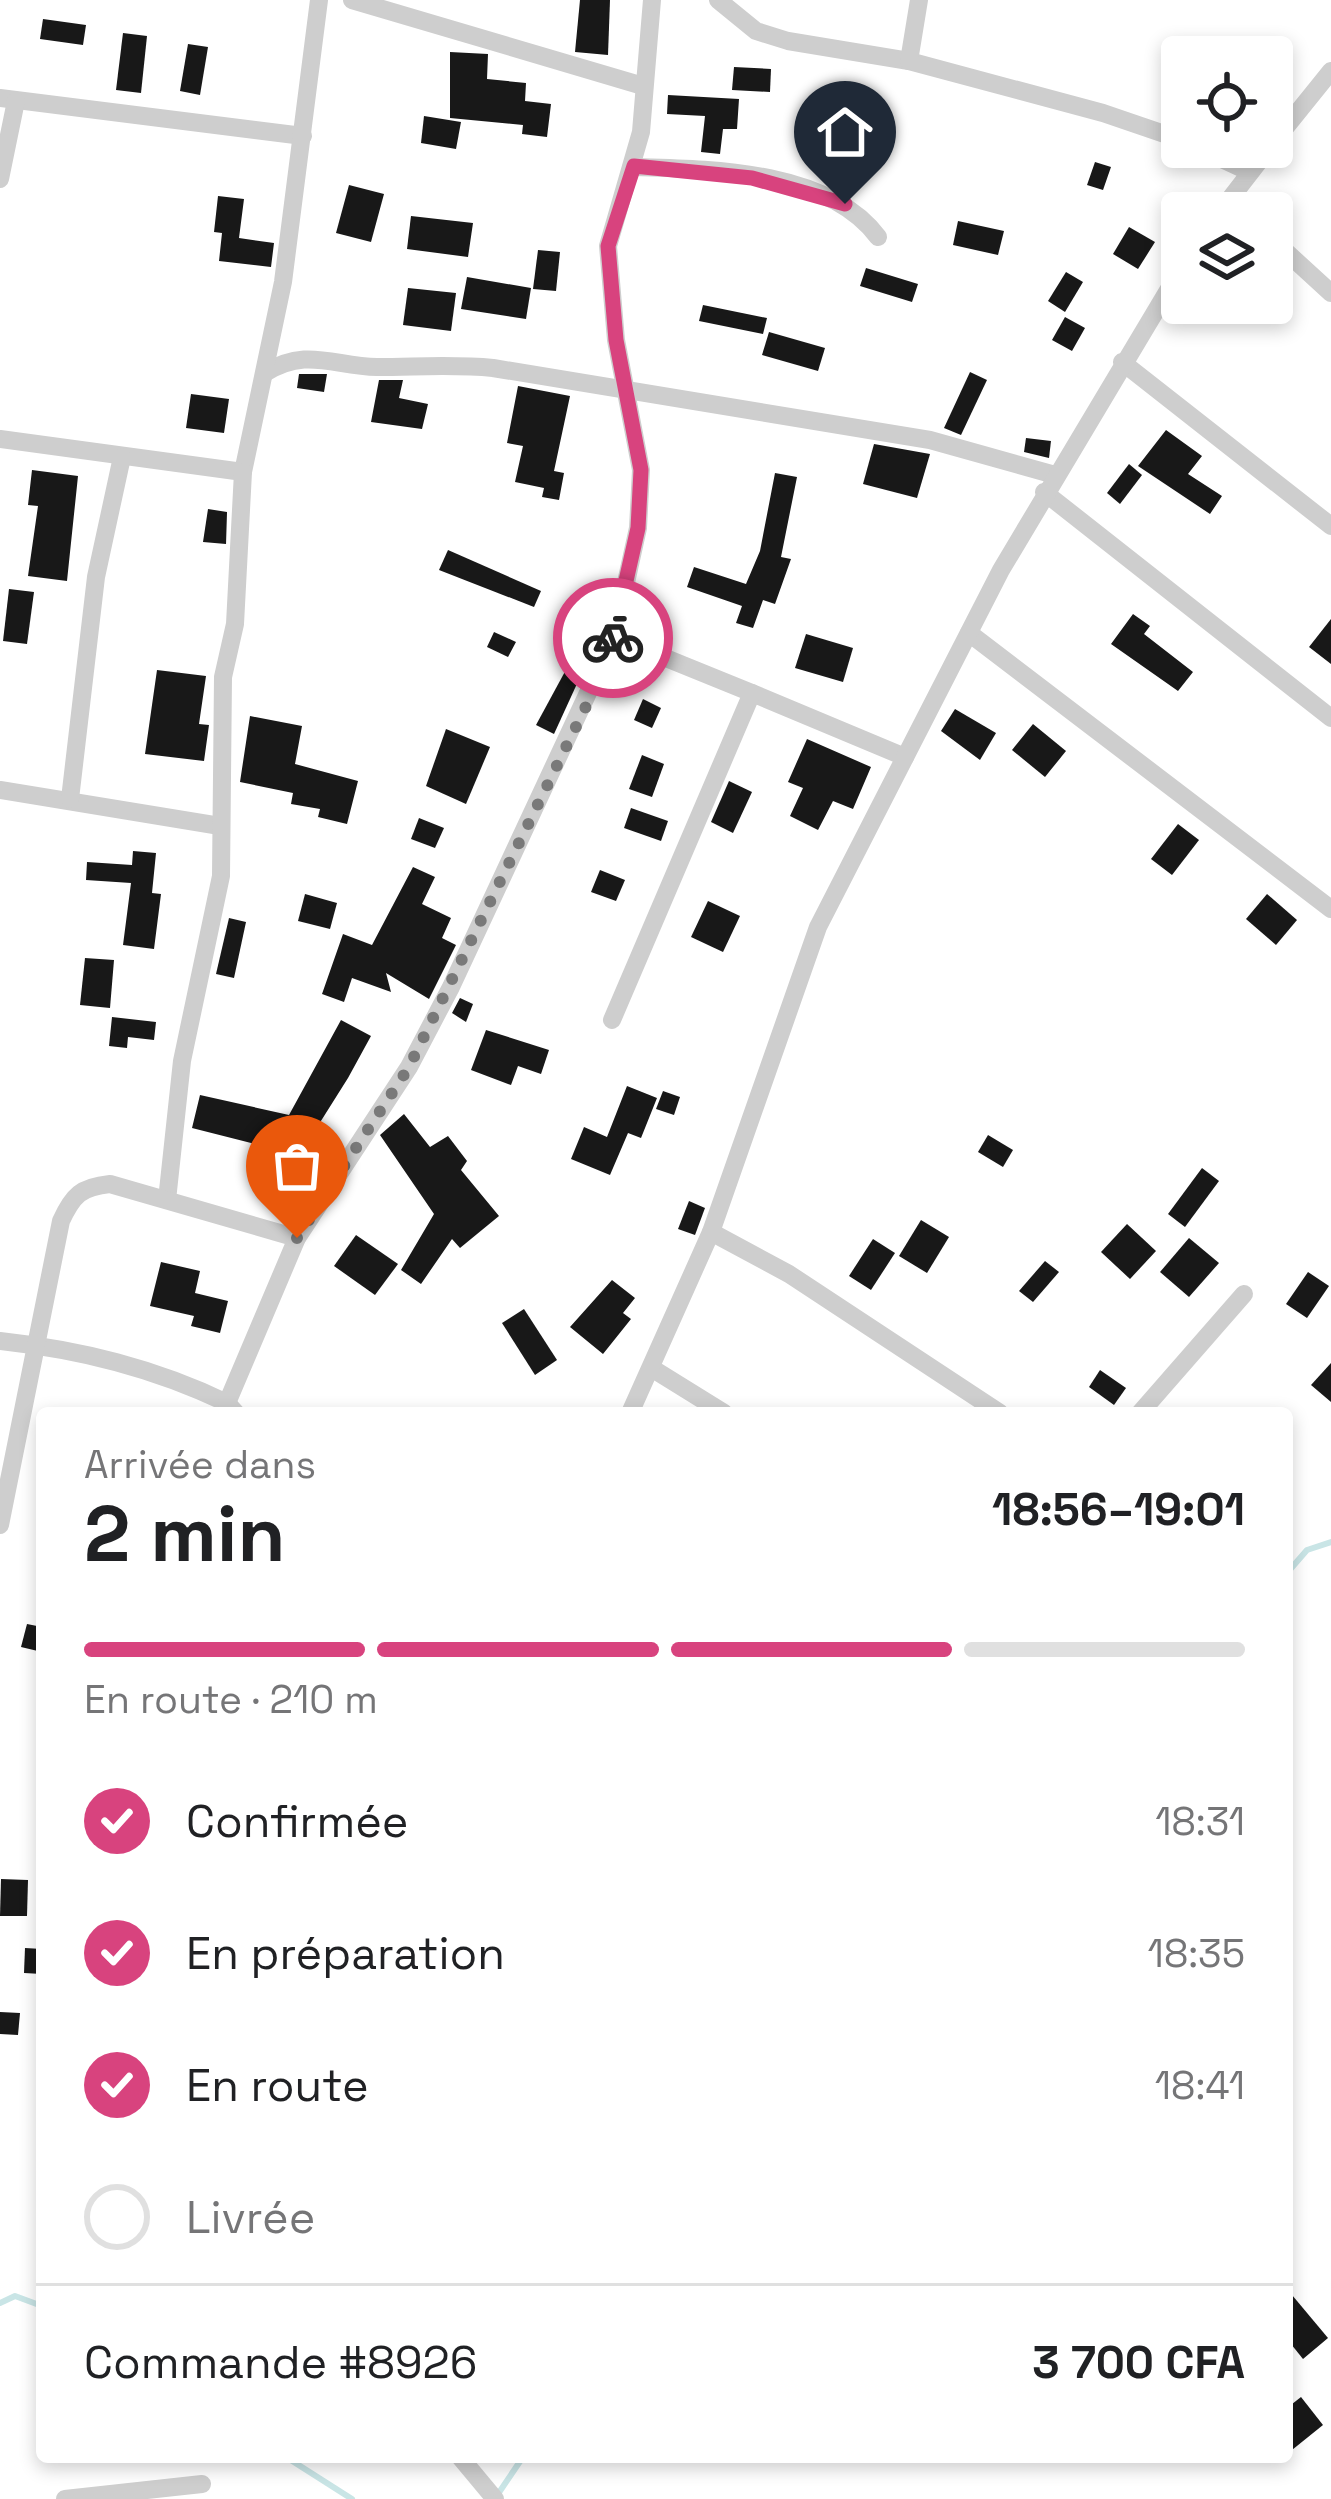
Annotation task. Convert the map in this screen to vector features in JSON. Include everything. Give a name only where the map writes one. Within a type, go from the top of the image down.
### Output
[{"type":"street","points":[[167,1200],[182,1061],[221,876],[223,677],[235,624],[243,472],[266,373],[319,0]]},
{"type":"street","points":[[352,0],[643,86]]},
{"type":"street","points":[[232,1407],[297,1238],[409,1067],[596,686],[614,637],[639,509],[641,470],[609,288],[608,246],[634,166],[652,0]]},
{"type":"street","points":[[718,0],[756,31],[909,61],[1103,112],[1161,133]]},
{"type":"street","points":[[909,61],[919,0]]},
{"type":"street","points":[[1293,120],[1330,77]]},
{"type":"street","points":[[0,179],[8,100],[303,136]]},
{"type":"street","points":[[634,166],[686,168],[818,193],[863,216],[878,237]]},
{"type":"street","points":[[1241,168],[1250,172]]},
{"type":"street","points":[[1239,192],[1253,168]]},
{"type":"street","points":[[1293,258],[1331,293]]},
{"type":"street","points":[[633,1407],[711,1232],[802,962],[1049,484],[1161,300]]},
{"type":"street","points":[[266,373],[297,357],[376,367],[437,362],[930,440],[1049,484],[1331,718]]},
{"type":"street","points":[[1122,362],[1331,526]]},
{"type":"street","points":[[0,439],[243,472]]},
{"type":"street","points":[[70,799],[96,578],[122,458]]},
{"type":"street","points":[[969,633],[1331,910]]},
{"type":"street","points":[[614,637],[905,757]]},
{"type":"street","points":[[612,1020],[752,693]]},
{"type":"street","points":[[0,790],[220,826]]},
{"type":"street","points":[[0,1525],[61,1221],[72,1196],[87,1186],[110,1184],[297,1238]]},
{"type":"street","points":[[711,1232],[789,1274],[991,1407]]},
{"type":"street","points":[[1145,1407],[1244,1294]]},
{"type":"street","points":[[0,1341],[149,1370],[230,1407]]},
{"type":"street","points":[[653,1369],[714,1407]]},
{"type":"street","points":[[465,2463],[495,2499]]},
{"type":"street","points":[[65,2499],[202,2484]]},
{"type":"building","points":[[580,0],[610,0],[608,55],[575,52]]},
{"type":"building","points":[[43,19],[86,25],[83,45],[40,39]]},
{"type":"building","points":[[123,33],[147,36],[141,93],[116,90]]},
{"type":"building","points":[[188,44],[208,47],[200,95],[180,91]]},
{"type":"building","points":[[450,52],[488,54],[487,79],[526,83],[525,101],[551,104],[547,137],[522,134],[523,125],[450,118]]},
{"type":"building","points":[[734,67],[771,69],[770,92],[732,90]]},
{"type":"building","points":[[668,95],[739,99],[737,129],[723,129],[720,154],[701,152],[705,116],[667,114]]},
{"type":"building","points":[[424,116],[461,122],[456,149],[421,143]]},
{"type":"building","points":[[1095,162],[1111,167],[1103,190],[1087,185]]},
{"type":"building","points":[[349,185],[384,194],[371,242],[336,233]]},
{"type":"building","points":[[218,196],[244,199],[239,238],[274,243],[271,267],[219,261],[222,233],[214,232]]},
{"type":"building","points":[[411,216],[473,223],[468,257],[407,249]]},
{"type":"building","points":[[958,221],[1004,231],[998,255],[953,245]]},
{"type":"building","points":[[1129,227],[1155,242],[1138,269],[1113,254]]},
{"type":"building","points":[[538,250],[560,252],[556,291],[533,289]]},
{"type":"building","points":[[866,268],[918,284],[912,302],[860,286]]},
{"type":"building","points":[[1066,272],[1083,282],[1065,312],[1048,301]]},
{"type":"building","points":[[467,277],[531,288],[526,319],[461,309]]},
{"type":"building","points":[[408,288],[456,293],[451,331],[403,325]]},
{"type":"building","points":[[703,305],[767,318],[763,334],[699,321]]},
{"type":"building","points":[[1065,317],[1085,328],[1072,351],[1052,340]]},
{"type":"building","points":[[769,332],[825,348],[818,371],[762,355]]},
{"type":"building","points":[[970,372],[987,380],[961,435],[944,428]]},
{"type":"building","points":[[299,374],[327,374],[324,392],[297,388]]},
{"type":"building","points":[[379,380],[403,380],[399,398],[428,404],[422,429],[371,422]]},
{"type":"building","points":[[518,386],[570,396],[554,471],[564,473],[559,500],[542,497],[544,488],[515,482],[523,446],[507,443]]},
{"type":"building","points":[[191,394],[229,399],[224,433],[186,428]]},
{"type":"building","points":[[1166,430],[1202,456],[1188,474],[1222,496],[1210,514],[1138,466]]},
{"type":"building","points":[[1026,438],[1051,441],[1049,458],[1024,452]]},
{"type":"building","points":[[874,444],[930,454],[917,498],[863,484]]},
{"type":"building","points":[[1129,464],[1142,475],[1120,504],[1107,493]]},
{"type":"building","points":[[32,470],[78,476],[67,581],[28,576],[38,506],[28,505]]},
{"type":"building","points":[[775,473],[797,477],[781,557],[791,559],[775,604],[763,600],[753,628],[736,623],[742,606],[687,587],[694,567],[746,584],[760,551]]},
{"type":"building","points":[[208,509],[227,512],[226,544],[203,542]]},
{"type":"building","points":[[448,550],[541,591],[534,607],[439,570]]},
{"type":"building","points":[[9,589],[34,592],[27,644],[3,641]]},
{"type":"building","points":[[1133,614],[1150,626],[1144,634],[1193,672],[1178,691],[1111,644]]},
{"type":"building","points":[[1331,619],[1331,664],[1309,647]]},
{"type":"building","points":[[494,632],[516,642],[508,657],[487,647]]},
{"type":"building","points":[[806,634],[853,648],[843,682],[795,668]]},
{"type":"building","points":[[568,666],[581,675],[554,734],[536,725]]},
{"type":"building","points":[[157,670],[206,676],[199,724],[209,725],[204,761],[145,754]]},
{"type":"building","points":[[643,699],[661,708],[652,728],[634,720]]},
{"type":"building","points":[[955,709],[996,733],[980,760],[941,731]]},
{"type":"building","points":[[250,716],[302,726],[295,764],[358,781],[347,824],[318,817],[320,809],[291,804],[293,793],[240,782]]},
{"type":"building","points":[[1033,724],[1066,751],[1045,777],[1012,750]]},
{"type":"building","points":[[446,729],[490,747],[466,804],[426,786]]},
{"type":"building","points":[[807,739],[871,767],[853,809],[833,801],[818,830],[790,816],[803,788],[788,782]]},
{"type":"building","points":[[642,755],[664,764],[652,797],[629,789]]},
{"type":"building","points":[[729,781],[752,792],[733,833],[711,822]]},
{"type":"building","points":[[631,808],[668,821],[661,841],[624,828]]},
{"type":"building","points":[[419,818],[444,828],[435,848],[411,839]]},
{"type":"building","points":[[1178,824],[1199,840],[1172,875],[1151,859]]},
{"type":"building","points":[[133,851],[156,853],[152,893],[161,894],[154,949],[123,945],[131,883],[86,880],[87,862],[132,865]]},
{"type":"building","points":[[413,867],[435,877],[422,904],[451,918],[442,938],[456,945],[429,999],[386,973],[391,992],[352,978],[344,1002],[322,994],[343,934],[372,945]]},
{"type":"building","points":[[600,870],[625,880],[616,901],[591,892]]},
{"type":"building","points":[[305,894],[337,903],[330,929],[298,921]]},
{"type":"building","points":[[1267,894],[1297,920],[1276,945],[1246,919]]},
{"type":"building","points":[[708,901],[740,916],[723,952],[691,937]]},
{"type":"building","points":[[229,918],[246,922],[234,978],[216,974]]},
{"type":"building","points":[[85,958],[114,960],[110,1008],[80,1005]]},
{"type":"building","points":[[460,998],[473,1004],[466,1022],[452,1013]]},
{"type":"building","points":[[112,1017],[156,1022],[154,1040],[128,1037],[127,1048],[109,1046]]},
{"type":"building","points":[[341,1020],[371,1036],[348,1078],[314,1132],[300,1125],[281,1189],[249,1180],[259,1145],[192,1128],[200,1095],[289,1115]]},
{"type":"building","points":[[486,1030],[549,1050],[541,1074],[518,1066],[511,1085],[471,1070]]},
{"type":"building","points":[[627,1086],[657,1098],[641,1138],[628,1133],[610,1175],[571,1159],[584,1127],[607,1137]]},
{"type":"building","points":[[663,1091],[680,1097],[674,1115],[656,1109]]},
{"type":"building","points":[[404,1114],[430,1147],[448,1136],[467,1161],[461,1170],[499,1216],[460,1248],[452,1239],[421,1284],[401,1270],[434,1214],[380,1135]]},
{"type":"building","points":[[988,1135],[1013,1150],[1003,1167],[978,1152]]},
{"type":"building","points":[[1202,1168],[1219,1181],[1185,1227],[1168,1214]]},
{"type":"building","points":[[689,1201],[705,1208],[695,1235],[678,1229]]},
{"type":"building","points":[[921,1220],[949,1237],[927,1273],[899,1256]]},
{"type":"building","points":[[1127,1224],[1156,1251],[1130,1279],[1101,1252]]},
{"type":"building","points":[[356,1235],[398,1264],[375,1295],[334,1266]]},
{"type":"building","points":[[1189,1238],[1219,1263],[1189,1297],[1160,1272]]},
{"type":"building","points":[[873,1239],[895,1253],[871,1290],[849,1276]]},
{"type":"building","points":[[1045,1261],[1059,1272],[1033,1302],[1019,1291]]},
{"type":"building","points":[[161,1262],[200,1271],[195,1293],[228,1301],[220,1333],[191,1326],[194,1316],[150,1306]]},
{"type":"building","points":[[1308,1272],[1329,1286],[1307,1318],[1286,1304]]},
{"type":"building","points":[[612,1280],[635,1298],[623,1313],[631,1319],[603,1354],[570,1327]]},
{"type":"building","points":[[524,1309],[557,1360],[535,1375],[502,1323]]},
{"type":"building","points":[[1331,1363],[1331,1402],[1311,1385]]},
{"type":"building","points":[[1100,1370],[1126,1388],[1114,1405],[1089,1387]]},
{"type":"building","points":[[27,1624],[36,1626],[36,1651],[21,1647]]},
{"type":"building","points":[[1,1879],[28,1880],[27,1916],[0,1916]]},
{"type":"building","points":[[25,1948],[36,1949],[36,1974],[24,1973]]},
{"type":"building","points":[[0,2012],[20,2013],[18,2035],[0,2034]]},
{"type":"building","points":[[1293,2296],[1328,2338],[1303,2359],[1293,2346]]},
{"type":"building","points":[[1301,2397],[1323,2425],[1293,2449],[1293,2403]]},
{"type":"waterway","points":[[1293,1566],[1307,1550],[1331,1542]]},
{"type":"waterway","points":[[0,2303],[15,2296],[36,2304]]},
{"type":"waterway","points":[[295,2463],[352,2499]]},
{"type":"waterway","points":[[498,2494],[519,2463]]},
{"type":"way so far","points":[[297,1238],[409,1067],[596,686],[613,638]]},
{"type":"route","points":[[613,638],[638,528],[641,470],[616,340],[608,246],[634,166],[752,178],[845,204]]}]
